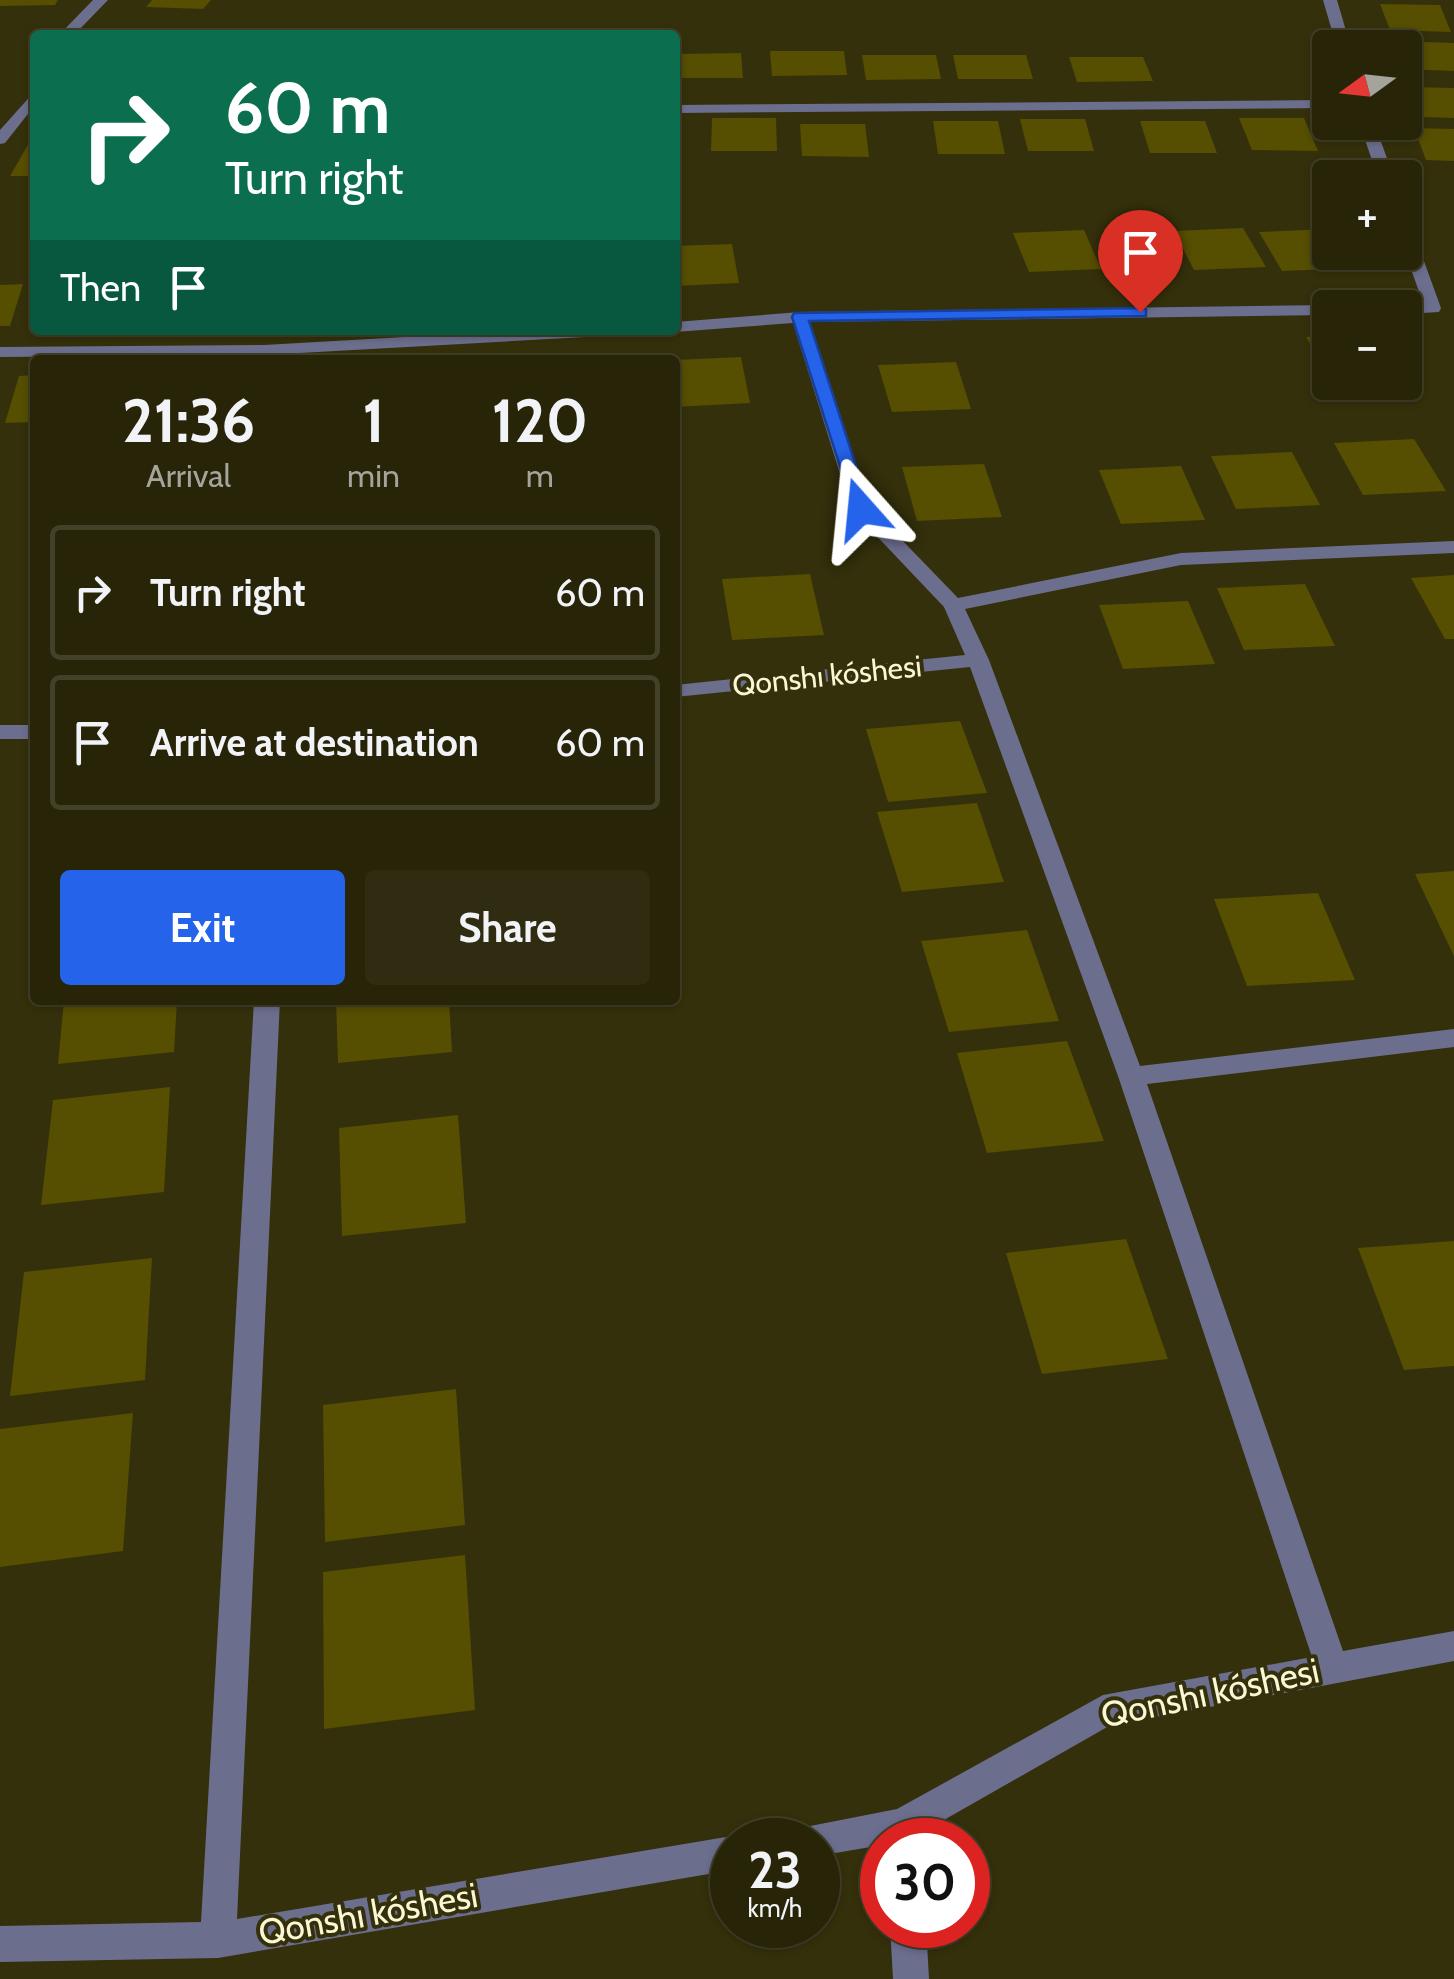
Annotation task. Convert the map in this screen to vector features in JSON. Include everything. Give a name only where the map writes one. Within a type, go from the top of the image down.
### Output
[{"type":"street","points":[[71,30],[102,0]]},
{"type":"street","points":[[1330,0],[1339,30]]},
{"type":"street","points":[[0,140],[30,101]]},
{"type":"street","points":[[680,110],[1312,104]]},
{"type":"street","points":[[1419,270],[1432,308],[1422,308]]},
{"type":"street","points":[[680,327],[800,317],[1312,310]]},
{"type":"street","points":[[800,317],[861,509],[952,605],[978,660],[1131,1076],[1332,1666]]},
{"type":"street","points":[[0,352],[264,350],[532,335]]},
{"type":"street","points":[[952,605],[1182,559],[1454,547]]},
{"type":"street","name":"Qonshı kóshesi","points":[[680,690],[978,660]]},
{"type":"street","points":[[0,732],[30,732]]},
{"type":"street","points":[[218,1940],[268,1005]]},
{"type":"street","points":[[1131,1076],[1454,1038]]},
{"type":"street","name":"Qonshı kóshesi","points":[[925,1818],[1103,1711],[1454,1646]]},
{"type":"street","name":"Qonshı kóshesi","points":[[0,1944],[218,1940],[710,1857]]},
{"type":"street","points":[[910,1948],[912,1979]]},
{"type":"building","points":[[0,0],[58,0],[55,5],[0,6]]},
{"type":"building","points":[[152,0],[211,0],[203,9],[146,7]]},
{"type":"building","points":[[1380,4],[1440,5],[1451,32],[1422,30],[1390,30]]},
{"type":"building","points":[[1422,42],[1454,43],[1454,71],[1422,70]]},
{"type":"building","points":[[770,51],[844,51],[847,75],[772,76]]},
{"type":"building","points":[[741,53],[743,78],[680,78],[680,54]]},
{"type":"building","points":[[862,55],[936,55],[941,79],[866,80]]},
{"type":"building","points":[[953,55],[1026,55],[1033,79],[958,79]]},
{"type":"building","points":[[1069,57],[1143,57],[1153,81],[1077,82]]},
{"type":"building","points":[[1422,87],[1454,88],[1454,118],[1422,117]]},
{"type":"building","points":[[712,118],[776,118],[777,151],[711,151]]},
{"type":"building","points":[[1239,118],[1304,118],[1318,151],[1252,150]]},
{"type":"building","points":[[1020,119],[1085,119],[1094,151],[1028,151]]},
{"type":"building","points":[[933,121],[998,121],[1005,154],[938,154]]},
{"type":"building","points":[[1140,121],[1205,121],[1217,153],[1150,153]]},
{"type":"building","points":[[800,124],[865,124],[869,157],[802,156]]},
{"type":"building","points":[[1422,128],[1454,129],[1454,161],[1426,160],[1418,140],[1422,140]]},
{"type":"building","points":[[29,143],[30,143],[30,176],[10,176]]},
{"type":"building","points":[[1243,228],[1266,267],[1194,270],[1174,231]]},
{"type":"building","points":[[1084,230],[1101,269],[1029,272],[1013,233]]},
{"type":"building","points":[[1312,230],[1312,270],[1282,271],[1259,232]]},
{"type":"building","points":[[732,244],[739,283],[680,286],[680,246]]},
{"type":"building","points":[[23,284],[10,326],[0,326],[0,285]]},
{"type":"building","points":[[741,357],[750,403],[680,407],[680,360]]},
{"type":"building","points":[[956,362],[971,409],[892,412],[878,365]]},
{"type":"building","points":[[30,375],[30,422],[5,423],[19,376]]},
{"type":"building","points":[[1414,439],[1446,491],[1363,495],[1334,443]]},
{"type":"building","points":[[1292,452],[1320,505],[1236,509],[1211,456]]},
{"type":"building","points":[[984,464],[1002,517],[917,521],[902,467]]},
{"type":"building","points":[[1181,466],[1205,520],[1121,524],[1099,470]]},
{"type":"building","points":[[810,574],[824,635],[732,640],[722,579]]},
{"type":"building","points":[[1454,575],[1454,639],[1445,639],[1411,578]]},
{"type":"building","points":[[1305,584],[1335,646],[1244,650],[1217,588]]},
{"type":"building","points":[[1188,601],[1215,664],[1123,669],[1099,605]]},
{"type":"building","points":[[960,721],[987,793],[888,802],[866,729]]},
{"type":"building","points":[[977,803],[1004,882],[902,892],[877,812]]},
{"type":"building","points":[[1454,871],[1454,956],[1415,874]]},
{"type":"building","points":[[1318,893],[1355,980],[1247,986],[1214,899]]},
{"type":"building","points":[[1027,930],[1059,1021],[949,1032],[921,941]]},
{"type":"building","points":[[64,1005],[177,1005],[174,1052],[58,1064]]},
{"type":"building","points":[[336,1005],[449,1005],[452,1052],[338,1063]]},
{"type":"building","points":[[1067,1041],[1104,1141],[987,1153],[957,1053]]},
{"type":"building","points":[[170,1087],[164,1192],[41,1205],[53,1100]]},
{"type":"building","points":[[458,1115],[466,1223],[342,1236],[339,1128]]},
{"type":"building","points":[[1126,1239],[1168,1359],[1042,1374],[1006,1253]]},
{"type":"building","points":[[1454,1241],[1454,1366],[1404,1370],[1358,1248]]},
{"type":"building","points":[[152,1258],[145,1380],[10,1396],[24,1272]]},
{"type":"building","points":[[456,1389],[465,1525],[325,1542],[323,1405]]},
{"type":"building","points":[[133,1413],[123,1551],[0,1567],[0,1429]]},
{"type":"building","points":[[465,1555],[475,1710],[324,1729],[323,1572]]},
{"type":"route","points":[[861,509],[800,317],[1140,312]]}]
